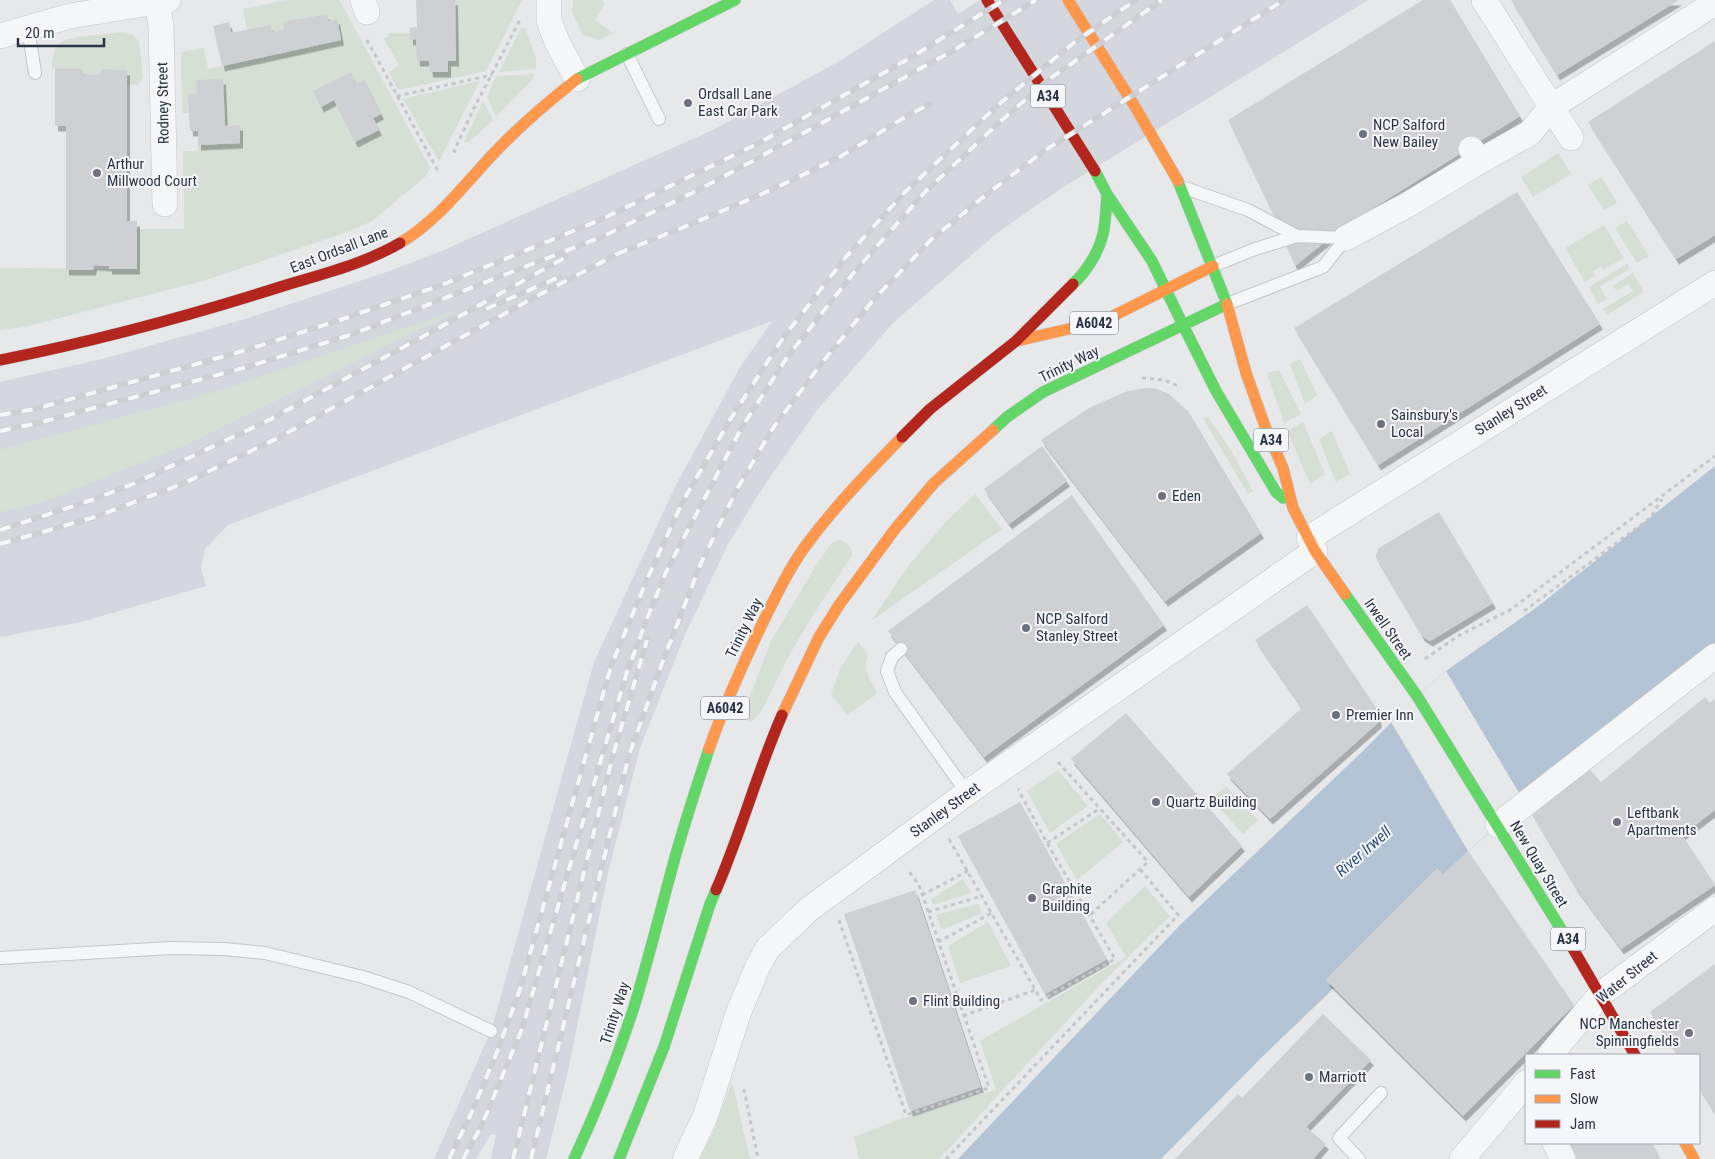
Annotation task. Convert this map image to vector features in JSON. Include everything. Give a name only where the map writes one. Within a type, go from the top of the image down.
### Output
[{"type":"main road","name":"East Ordsall Lane","points":[[0,360],[75,345],[204,311],[343,267],[386,251],[429,223],[498,149],[539,110],[577,79],[735,0]]},
{"type":"main road","name":"A34","points":[[986,0],[1086,155],[1107,194],[1152,261],[1183,325]]},
{"type":"main road","name":"A34","points":[[1068,0],[1182,187],[1227,304]]},
{"type":"main road","points":[[1016,341],[1070,290],[1086,272],[1103,234],[1107,194]]},
{"type":"main road","name":"Trinity Way","points":[[574,1159],[596,1111],[633,1009],[695,790],[720,721],[749,650],[782,586],[809,541],[859,481],[930,409],[1016,341],[1103,321],[1213,266]]},
{"type":"main road","name":"Trinity Way","points":[[619,1159],[664,1046],[710,904],[728,862],[772,737],[818,637],[839,605],[895,529],[934,483],[1008,417],[1043,392],[1227,304]]},
{"type":"main road","name":"Irwell Street","points":[[1227,304],[1246,373],[1266,429],[1283,468],[1294,508],[1312,544],[1417,696],[1461,766]]},
{"type":"main road","name":"Irwell Street","points":[[1183,325],[1216,391],[1276,492],[1294,508]]},
{"type":"main road","name":"New Quay Street","points":[[1461,766],[1601,994],[1635,1054]]},
{"type":"main road","points":[[1686,1144],[1694,1159]]},
{"type":"street","points":[[549,0],[549,21],[557,42],[577,79]]},
{"type":"street","points":[[1484,0],[1570,138]]},
{"type":"street","name":"Rodney Street","points":[[0,36],[28,28],[70,8],[162,1],[165,204]]},
{"type":"street","points":[[1346,238],[1409,204],[1475,154],[1530,133],[1551,107],[1715,3]]},
{"type":"street","name":"Stanley Street","points":[[685,1159],[705,1117],[739,1011],[758,966],[768,948],[808,910],[967,793],[1126,682],[1312,544],[1715,283]]},
{"type":"street","points":[[1498,825],[1715,656]]},
{"type":"street","name":"Water Street","points":[[1551,1054],[1601,994],[1715,910]]},
{"type":"street","points":[[1462,1159],[1525,1084]]},
{"type":"street","points":[[1556,1144],[1563,1159]]},
{"type":"lane","points":[[28,28],[35,73]]},
{"type":"lane","points":[[627,54],[659,119]]},
{"type":"lane","points":[[1182,187],[1248,210],[1297,236]]},
{"type":"lane","points":[[1213,266],[1297,236],[1346,238]]},
{"type":"lane","points":[[1227,304],[1323,267],[1346,238]]},
{"type":"lane","points":[[901,649],[892,657],[887,671],[895,692],[967,793]]},
{"type":"lane","points":[[0,958],[171,948],[224,949],[266,953],[363,977],[409,992],[491,1031]]},
{"type":"lane","points":[[1360,1159],[1339,1138],[1381,1093]]},
{"type":"path","points":[[458,154],[454,150],[472,110],[522,18]]},
{"type":"path","points":[[367,40],[438,170],[444,176]]},
{"type":"path","points":[[397,96],[492,74]]},
{"type":"path","points":[[1139,378],[1164,380],[1182,388]]},
{"type":"path","points":[[1424,659],[1458,636],[1510,610],[1715,456]]},
{"type":"path","points":[[1524,611],[1650,518],[1663,496]]},
{"type":"path","points":[[1042,742],[1099,809],[1148,862],[1090,916]]},
{"type":"path","points":[[946,833],[1041,1000],[1116,959],[1047,843],[1015,782]]},
{"type":"path","points":[[1047,843],[1099,809]]},
{"type":"path","points":[[836,914],[906,1115],[989,1088],[919,885],[903,864]]},
{"type":"path","points":[[946,1159],[1178,915],[1140,869]]},
{"type":"path","points":[[922,895],[968,871]]},
{"type":"path","points":[[928,912],[982,896]]},
{"type":"path","points":[[938,942],[992,913]]},
{"type":"path","points":[[963,1016],[1035,990]]},
{"type":"path","points":[[742,1081],[758,1159]]},
{"type":"shaded area","points":[[286,0],[340,1],[430,168],[426,176],[372,221],[350,231],[206,280],[29,326],[0,330],[0,268],[136,269],[137,229],[184,229],[183,151],[198,151],[198,145],[240,143],[240,125],[225,126],[197,80],[197,93],[188,94],[189,113],[182,113],[181,52],[204,48],[208,69],[341,40],[337,19],[328,21],[326,14],[305,18],[284,29],[272,32],[271,26],[247,30],[243,9]],"holes":[[[351,72],[357,84],[364,81],[380,115],[373,118],[334,100],[321,107],[314,91]]]},
{"type":"shaded area","points":[[455,0],[522,0],[486,71],[398,90],[389,72],[399,65],[384,39],[389,33],[410,33],[411,40],[416,39],[429,61],[430,72],[448,72],[448,61],[456,60]]},
{"type":"shaded area","points":[[573,0],[601,0],[605,3],[595,20],[613,33],[600,40],[583,35],[572,12]]},
{"type":"shaded area","points":[[934,0],[950,0],[958,14],[980,0],[1368,0],[1062,188],[997,233],[893,323],[817,410],[760,492],[728,544],[684,637],[640,748],[608,873],[568,1071],[546,1159],[491,1159],[496,1135],[491,1134],[476,1159],[434,1159],[491,1031],[594,662],[675,487],[739,369],[772,321],[228,525],[205,549],[201,568],[206,586],[81,622],[0,637],[0,382],[106,358],[245,319],[384,273],[437,253],[713,130],[838,62]]},
{"type":"shaded area","points":[[521,28],[525,28],[536,58],[536,69],[499,72]]},
{"type":"shaded area","points":[[123,32],[132,35],[139,41],[143,77],[138,85],[127,85],[126,70],[101,69],[101,74],[83,75],[83,69],[52,69],[55,50],[63,41],[83,36]]},
{"type":"shaded area","points":[[535,74],[532,80],[496,117],[487,97],[496,76]]},
{"type":"shaded area","points":[[480,81],[439,161],[403,99]]},
{"type":"shaded area","points":[[483,101],[493,120],[469,142],[464,142]]},
{"type":"shaded area","points":[[1558,153],[1571,174],[1533,197],[1521,177]]},
{"type":"shaded area","points":[[1602,177],[1617,203],[1604,210],[1588,185]]},
{"type":"shaded area","points":[[1627,221],[1649,256],[1637,263],[1615,228]]},
{"type":"shaded area","points":[[1604,225],[1624,258],[1603,270],[1601,266],[1593,271],[1595,276],[1585,282],[1565,248]]},
{"type":"shaded area","points":[[1627,264],[1630,269],[1600,286],[1607,299],[1598,304],[1589,287]]},
{"type":"shaded area","points":[[1633,273],[1644,292],[1607,315],[1603,309],[1633,291],[1628,284],[1617,291],[1613,286]]},
{"type":"shaded area","points":[[466,307],[186,445],[41,503],[0,512],[0,450],[222,390]]},
{"type":"shaded area","points":[[1300,359],[1317,395],[1305,404],[1290,364]]},
{"type":"shaded area","points":[[1279,370],[1301,414],[1284,423],[1267,373]]},
{"type":"shaded area","points":[[1208,417],[1232,452],[1253,491],[1248,494],[1203,418]]},
{"type":"shaded area","points":[[1303,422],[1325,474],[1310,484],[1287,431]]},
{"type":"shaded area","points":[[1332,431],[1350,474],[1336,482],[1319,439]]},
{"type":"shaded area","points":[[975,494],[1002,529],[871,621],[909,565],[945,523]]},
{"type":"shaded area","points":[[838,540],[848,545],[852,556],[800,637],[763,707],[757,716],[749,722],[745,718],[746,707],[770,643],[815,567],[831,544]]},
{"type":"shaded area","points":[[858,642],[868,655],[866,665],[869,679],[877,692],[847,715],[831,694],[840,669]]},
{"type":"shaded area","points":[[1058,770],[1088,806],[1050,833],[1027,791]]},
{"type":"shaded area","points":[[1226,786],[1258,820],[1243,834],[1211,799]]},
{"type":"shaded area","points":[[1100,814],[1123,842],[1077,880],[1056,844]]},
{"type":"shaded area","points":[[963,879],[971,893],[933,905],[931,899]]},
{"type":"shaded area","points":[[1145,886],[1170,916],[1101,984],[939,1159],[859,1159],[854,1137],[898,1120],[996,1090],[980,1041],[1126,957],[1106,923]]},
{"type":"shaded area","points":[[978,904],[982,913],[942,930],[936,915]]},
{"type":"shaded area","points":[[988,922],[1011,966],[960,983],[948,946]]},
{"type":"shaded area","points":[[732,1082],[750,1159],[699,1159],[713,1133]]},
{"type":"water","name":"River Irwell","points":[[1715,466],[1715,645],[1498,825],[1443,875],[1437,869],[1326,980],[1334,988],[1263,1056],[1161,1159],[958,1159],[1180,925],[1364,750],[1417,696],[1446,671],[1537,607]]},
{"type":"pier","points":[[1446,671],[1524,801],[1468,851],[1391,722]]},
{"type":"building","points":[[416,0],[455,0],[456,61],[448,61],[448,72],[430,72],[429,61],[417,61],[416,39],[410,40],[410,28],[417,27]]},
{"type":"building","name":"NCP Salford New Bailey","points":[[1423,0],[1450,0],[1520,116],[1343,227],[1295,266],[1272,212],[1228,120]]},
{"type":"building","points":[[1511,0],[1679,0],[1557,75]]},
{"type":"building","points":[[327,14],[328,21],[337,19],[341,40],[222,66],[213,26],[229,22],[231,33],[271,25],[272,32],[284,29],[283,22]]},
{"type":"building","points":[[1715,41],[1715,235],[1676,259],[1588,122]]},
{"type":"building","name":"Arthur Millwood Court","points":[[55,69],[83,69],[83,75],[101,74],[101,69],[127,70],[127,221],[137,221],[137,269],[109,269],[109,266],[94,265],[93,270],[66,270],[66,126],[55,126]]},
{"type":"building","points":[[351,72],[357,84],[364,80],[381,114],[373,118],[379,130],[355,142],[334,100],[321,107],[313,91]]},
{"type":"building","points":[[223,79],[225,126],[240,125],[240,143],[198,145],[198,131],[190,131],[188,94],[197,93],[196,80]]},
{"type":"building","points":[[1517,192],[1600,324],[1378,465],[1294,328]]},
{"type":"building","name":"Eden","points":[[1146,388],[1157,389],[1169,394],[1188,411],[1261,533],[1165,601],[1041,440],[1091,407],[1128,391]]},
{"type":"building","points":[[1042,446],[1067,481],[1009,524],[984,489]]},
{"type":"building","name":"NCP Salford Stanley Street","points":[[1072,495],[1164,625],[984,757],[888,631]]},
{"type":"building","points":[[1439,512],[1493,603],[1430,641],[1422,636],[1377,560],[1376,555],[1379,548]]},
{"type":"building","name":"Premier Inn","points":[[1307,605],[1375,706],[1379,722],[1270,819],[1227,774],[1302,708],[1255,640]]},
{"type":"building","name":"Leftbank Apartments","points":[[1705,697],[1710,703],[1715,699],[1715,810],[1682,835],[1715,885],[1621,949],[1575,887],[1529,809],[1585,764],[1601,782]]},
{"type":"building","name":"Quartz Building","points":[[1126,713],[1242,846],[1189,897],[1071,759]]},
{"type":"building","name":"Graphite Building","points":[[1020,802],[1107,959],[1045,994],[958,836]]},
{"type":"building","points":[[1468,851],[1574,1005],[1463,1116],[1326,980],[1437,869],[1443,875]]},
{"type":"building","name":"Flint Building","points":[[915,890],[981,1087],[910,1111],[844,914]]},
{"type":"building","name":"NCP Manchester Spinningfields","points":[[1715,964],[1715,1114],[1700,1090],[1700,1054],[1677,1054],[1650,1012]]},
{"type":"building","name":"Marriott","points":[[1323,1014],[1371,1060],[1306,1127],[1326,1144],[1313,1159],[1175,1159],[1238,1094],[1242,1098]]},
{"type":"building","points":[[1568,1144],[1652,1144],[1660,1159],[1576,1159]]},
{"type":"railway","points":[[0,415],[35,409],[243,351],[340,320],[444,284],[600,220],[759,143],[910,58],[1004,0]]},
{"type":"railway","points":[[0,431],[38,423],[247,367],[350,335],[604,236],[751,162],[954,50],[1036,0]]},
{"type":"railway","points":[[449,1159],[470,1116],[497,1052],[520,989],[611,666],[649,575],[682,503],[731,418],[783,338],[845,258],[905,192],[998,105],[1076,41],[1136,0]]},
{"type":"railway","points":[[463,1159],[481,1127],[522,1029],[626,675],[648,616],[667,570],[742,427],[788,356],[856,270],[925,192],[1048,80],[1162,0]]},
{"type":"railway","points":[[531,1159],[629,755],[701,563],[737,489],[773,428],[821,364],[875,298],[932,239],[1044,151],[1284,0]]},
{"type":"railway","points":[[617,254],[730,208],[814,170],[930,104]]},
{"type":"railway","points":[[0,544],[95,517],[182,484],[276,439],[623,251]]},
{"type":"railway","points":[[0,530],[92,500],[133,484],[267,421],[566,257]]},
{"type":"railway","points":[[486,309],[559,277]]},
{"type":"railway","points":[[513,1159],[613,755],[647,640]]},
{"type":"traffic: fast","points":[[577,79],[735,0]]},
{"type":"traffic: fast","points":[[1095,171],[1107,194],[1152,261],[1183,325]]},
{"type":"traffic: fast","points":[[993,430],[1007,417],[1043,392],[1227,304],[1178,181]]},
{"type":"traffic: fast","points":[[1073,284],[1083,274],[1101,241],[1105,224],[1107,194]]},
{"type":"traffic: fast","points":[[1183,325],[1216,391],[1276,492],[1283,498]]},
{"type":"traffic: fast","points":[[1345,594],[1417,696],[1572,947]]},
{"type":"traffic: fast","points":[[574,1159],[591,1122],[634,1007],[679,844],[709,749]]},
{"type":"traffic: fast","points":[[619,1159],[664,1047],[716,890]]},
{"type":"traffic: slow","points":[[1068,0],[1134,105],[1178,181]]},
{"type":"traffic: slow","points":[[400,243],[440,212],[516,131],[577,79]]},
{"type":"traffic: slow","points":[[1017,341],[1103,321],[1213,266]]},
{"type":"traffic: slow","points":[[1227,304],[1246,373],[1266,429],[1283,468],[1293,508],[1315,551],[1345,594]]},
{"type":"traffic: slow","points":[[782,715],[819,637],[839,605],[895,529],[934,483],[993,430]]},
{"type":"traffic: slow","points":[[709,749],[750,648],[797,558],[843,500],[902,437]]},
{"type":"traffic: slow","points":[[1686,1144],[1694,1159]]},
{"type":"traffic: jam","points":[[987,0],[1095,171]]},
{"type":"traffic: jam","points":[[0,360],[107,336],[213,308],[343,268],[372,257],[400,243]]},
{"type":"traffic: jam","points":[[902,437],[930,409],[1016,341],[1073,284]]},
{"type":"traffic: jam","points":[[716,890],[782,715]]},
{"type":"traffic: jam","points":[[1572,947],[1634,1054]]},
{"type":"place","name":"Ordsall Lane East Car Park","points":[[688,103]]},
{"type":"place","name":"NCP Salford New Bailey","points":[[1363,134]]},
{"type":"place","name":"Arthur Millwood Court","points":[[97,173]]},
{"type":"place","name":"Sainsbury's Local","points":[[1381,424]]},
{"type":"place","name":"Eden","points":[[1162,496]]},
{"type":"place","name":"NCP Salford Stanley Street","points":[[1026,628]]},
{"type":"place","name":"Premier Inn","points":[[1336,715]]},
{"type":"place","name":"Quartz Building","points":[[1156,802]]},
{"type":"place","name":"Leftbank Apartments","points":[[1617,822]]},
{"type":"place","name":"Graphite Building","points":[[1032,898]]},
{"type":"place","name":"Flint Building","points":[[913,1001]]},
{"type":"place","name":"NCP Manchester Spinningfields","points":[[1689,1033]]},
{"type":"place","name":"Marriott","points":[[1309,1077]]}]
